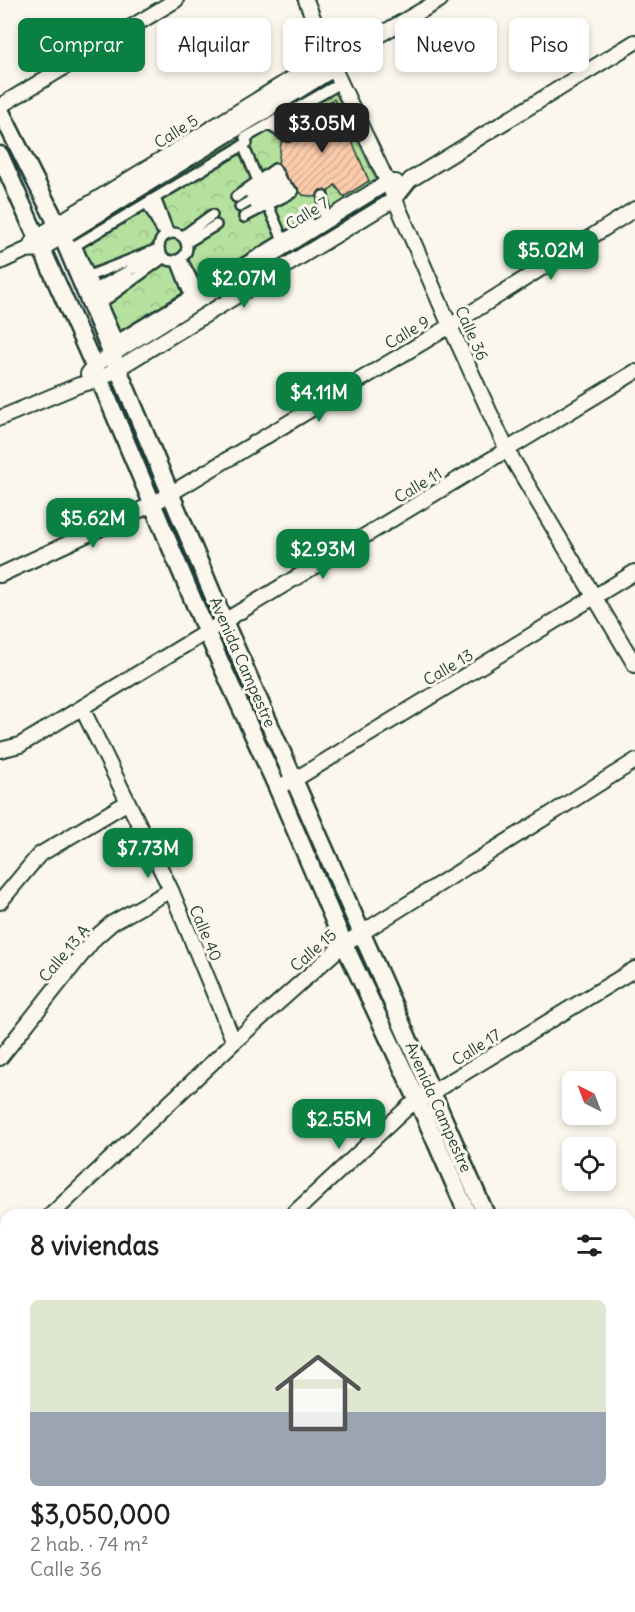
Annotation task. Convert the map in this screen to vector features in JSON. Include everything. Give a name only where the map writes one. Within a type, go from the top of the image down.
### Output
[{"type":"street","points":[[0,108],[176,0]]},
{"type":"street","name":"Calle 36","points":[[306,0],[313,18]]},
{"type":"street","name":"Calle 5","points":[[383,33],[440,0]]},
{"type":"street","name":"Calle 7","points":[[0,418],[79,385],[114,362],[395,199],[410,180],[635,42]]},
{"type":"street","name":"Calle 5","points":[[0,262],[59,231],[315,72]]},
{"type":"street","name":"Calle 36","points":[[335,72],[381,183],[395,199],[507,450],[635,665]]},
{"type":"street","points":[[332,88],[245,138],[247,143],[76,246],[117,340],[324,214],[381,183]]},
{"type":"street","name":"Avenida Campestre","points":[[0,108],[59,231],[224,621],[362,931],[466,1209]]},
{"type":"street","points":[[269,125],[287,136]]},
{"type":"street","points":[[243,145],[258,181]]},
{"type":"street","name":"Avenida Campestre","points":[[0,155],[34,246],[96,373],[344,944],[483,1209]]},
{"type":"street","points":[[275,168],[293,192],[268,205],[240,207],[258,181],[275,168]]},
{"type":"street","name":"Calle 7","points":[[114,362],[381,183],[410,180]]},
{"type":"street","points":[[240,207],[283,181]]},
{"type":"street","points":[[240,207],[283,181]]},
{"type":"street","points":[[323,196],[324,214]]},
{"type":"street","points":[[151,200],[167,235]]},
{"type":"street","points":[[268,205],[283,240]]},
{"type":"street","name":"Calle 9","points":[[0,575],[153,504],[450,326],[635,209]]},
{"type":"street","points":[[185,241],[215,222],[185,241]]},
{"type":"street","points":[[161,253],[161,238],[173,232],[185,241]]},
{"type":"street","points":[[161,253],[173,261],[179,259],[184,256],[185,241]]},
{"type":"street","points":[[95,290],[161,253]]},
{"type":"street","points":[[95,290],[161,253]]},
{"type":"street","points":[[95,290],[161,253]]},
{"type":"street","points":[[179,259],[194,293]]},
{"type":"street","name":"Calle 11","points":[[0,750],[20,745],[635,372]]},
{"type":"street","name":"Calle 13","points":[[277,787],[294,780],[635,572]]},
{"type":"street","name":"Calle 40","points":[[82,708],[171,890],[234,1042]]},
{"type":"street","name":"Calle 15","points":[[57,1209],[234,1042],[344,944],[635,760]]},
{"type":"street","points":[[0,902],[36,858],[47,849],[128,802]]},
{"type":"street","name":"Calle 13 A","points":[[0,1058],[95,938],[112,923],[171,890]]},
{"type":"street","name":"Calle 17","points":[[298,1209],[408,1107],[635,969]]},
{"type":"green space","points":[[330,82],[378,184],[115,345],[69,244]]},
{"type":"building","points":[[334,99],[369,181],[344,197],[335,185],[328,192],[320,190],[316,197],[303,195],[287,178],[278,163],[281,143],[291,142],[294,137],[292,132],[301,128],[296,117]]}]
